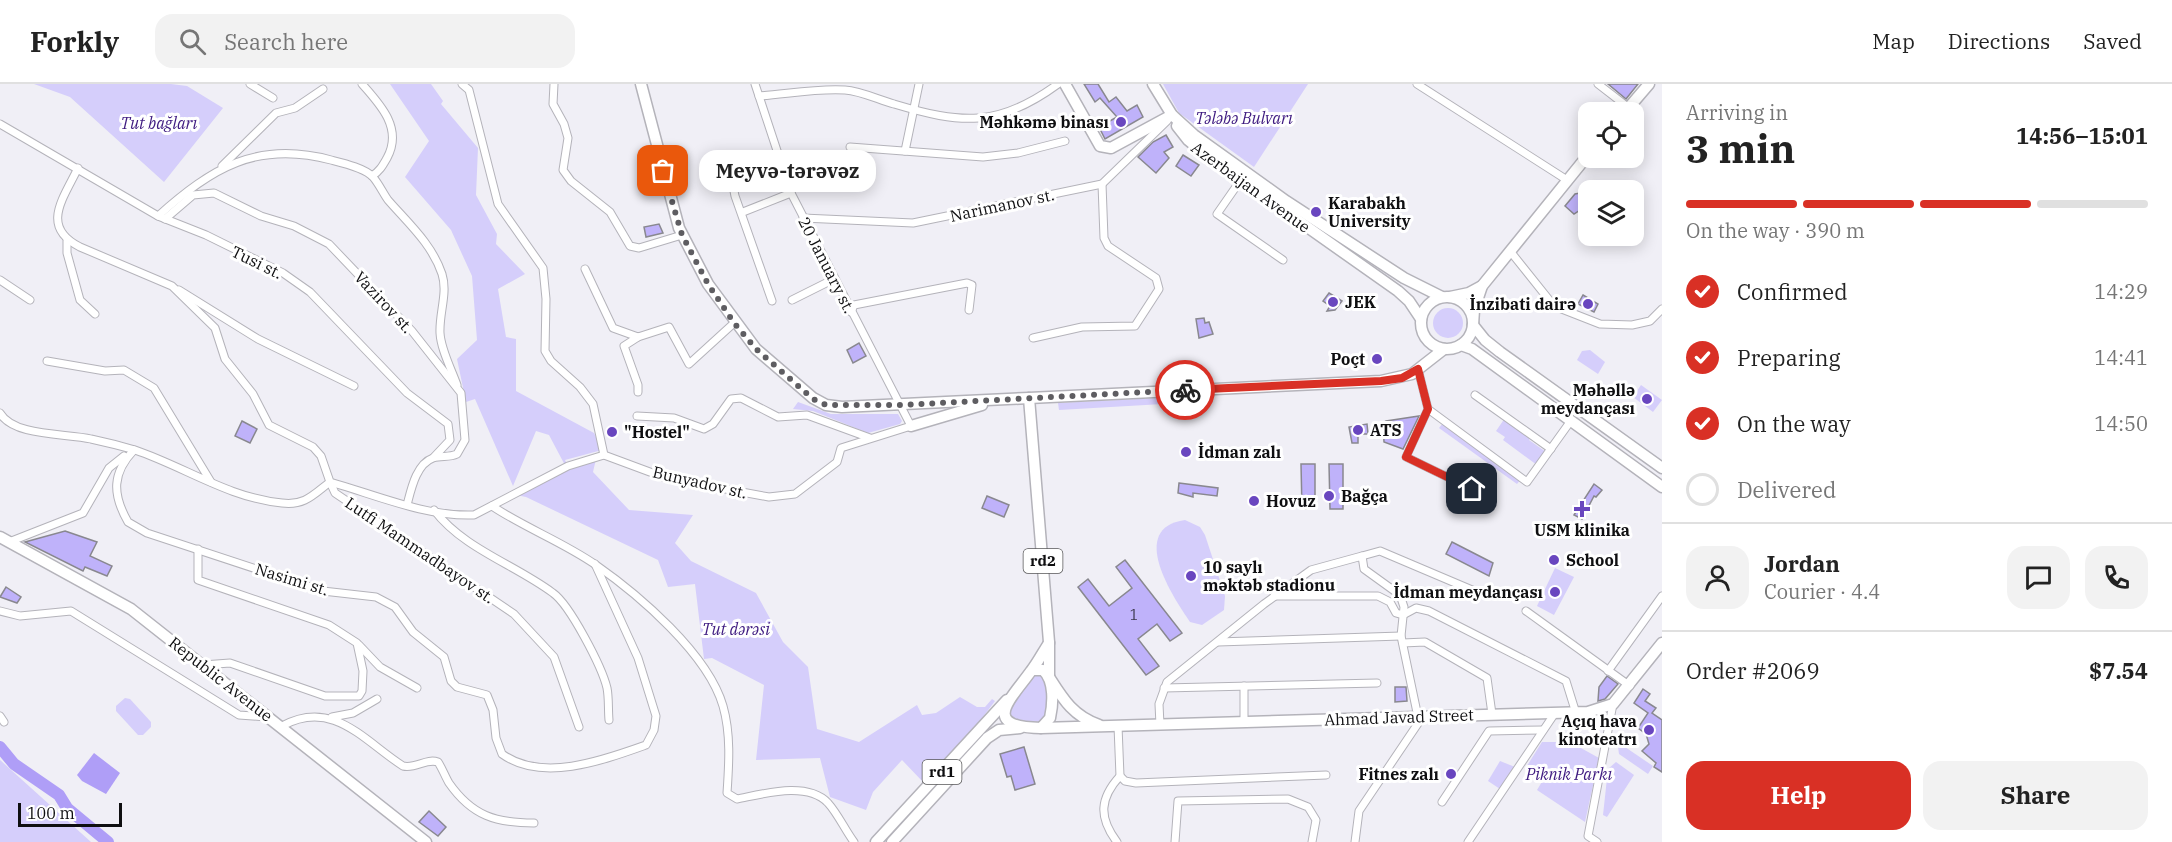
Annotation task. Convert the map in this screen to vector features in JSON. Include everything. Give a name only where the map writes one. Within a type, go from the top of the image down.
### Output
[{"type":"main road","points":[[641,84],[682,235],[708,284],[734,323],[756,349],[813,399],[826,405],[902,405],[1381,381],[1402,378],[1444,349],[1461,345],[1472,349],[1662,487]]},
{"type":"main road","points":[[1065,84],[1100,146],[1105,148],[1111,148],[1172,115]]},
{"type":"main road","name":"Azerbaijan Avenue","points":[[1153,84],[1188,140],[1240,181],[1272,197],[1404,278],[1446,297]]},
{"type":"main road","points":[[1634,102],[1649,84]]},
{"type":"main road","name":"Azerbaijan Avenue","points":[[1172,115],[1272,197],[1398,291],[1409,301],[1421,319]]},
{"type":"main road","points":[[1461,345],[1472,333],[1474,310],[1482,286],[1578,167]]},
{"type":"main road","points":[[1444,349],[1429,342],[1424,335],[1421,319],[1428,305],[1446,297],[1469,293],[1482,286]]},
{"type":"main road","points":[[1446,297],[1458,299],[1470,309],[1473,325],[1485,340],[1500,352],[1662,468]]},
{"type":"main road","points":[[1422,365],[1429,342]]},
{"type":"main road","name":"Bunyadov st.","points":[[911,426],[999,399]]},
{"type":"main road","name":"rd2","points":[[1029,399],[1049,642]]},
{"type":"main road","name":"Republic Avenue","points":[[4,540],[131,609],[272,717],[426,842]]},
{"type":"main road","points":[[1049,642],[1051,714],[1048,723],[1041,728],[1020,728],[1006,717],[1007,700],[1032,670],[1049,642]]},
{"type":"main road","points":[[1613,704],[1661,646]]},
{"type":"main road","points":[[1032,670],[1039,669],[1049,676],[1073,710],[1082,718],[1105,726]]},
{"type":"main road","name":"rd1","points":[[876,842],[1007,700]]},
{"type":"main road","name":"Ahmad Javad Street","points":[[1041,728],[1588,712],[1613,704]]},
{"type":"main road","name":"rd1","points":[[892,842],[987,738],[999,730],[1020,728]]},
{"type":"street","points":[[250,84],[273,98]]},
{"type":"street","points":[[362,84],[387,115],[393,130],[390,152],[381,168],[372,176]]},
{"type":"street","points":[[171,286],[215,328],[225,359],[253,394],[269,425],[313,447],[321,456],[330,482],[407,505],[456,516],[474,515],[568,466],[604,454],[593,404],[580,387],[551,361],[546,351],[546,299],[543,268],[498,204],[469,90],[462,84]]},
{"type":"street","points":[[554,84],[553,104],[564,124],[568,138],[563,170],[571,181],[610,212],[630,246],[639,248],[682,235]]},
{"type":"street","name":"20 January st.","points":[[755,84],[791,193],[911,426]]},
{"type":"street","points":[[905,151],[920,84]]},
{"type":"street","points":[[759,96],[846,90],[946,118],[972,120],[1001,114],[1046,93],[1058,84]]},
{"type":"street","points":[[1417,84],[1567,180]]},
{"type":"street","points":[[1598,84],[1618,102]]},
{"type":"street","points":[[161,217],[182,194],[220,168],[276,113],[295,108],[323,89]]},
{"type":"street","points":[[1033,338],[1082,327],[1135,326],[1159,289],[1156,278],[1107,246],[1104,238],[1102,184],[1172,115]]},
{"type":"street","name":"Tusi st.","points":[[0,124],[161,217],[206,235],[283,273],[310,292],[407,393],[448,424],[450,440],[434,457]]},
{"type":"street","points":[[850,147],[983,157],[1018,153],[1065,141]]},
{"type":"street","points":[[220,168],[259,156],[288,153],[334,161],[372,176],[388,200],[419,234],[442,273],[444,286],[440,333],[443,349],[461,393],[464,446],[451,457],[434,457],[424,463],[416,476],[407,505]]},
{"type":"street","points":[[728,160],[735,196],[743,212],[772,301]]},
{"type":"street","points":[[78,168],[59,210],[56,225],[67,241],[171,286],[258,339],[354,386]]},
{"type":"street","points":[[1240,181],[1217,214],[1283,260]]},
{"type":"street","name":"Narimanov st.","points":[[803,218],[913,223],[1102,184]]},
{"type":"street","name":"Vazirov st.","points":[[161,217],[193,195],[214,193],[261,216],[294,226],[329,244],[412,331],[461,393]]},
{"type":"street","points":[[743,212],[791,193]]},
{"type":"street","points":[[67,241],[67,252],[80,300],[95,314]]},
{"type":"street","points":[[1510,251],[1554,306],[1600,324],[1632,325],[1650,321],[1662,309]]},
{"type":"street","points":[[585,269],[613,328],[638,337]]},
{"type":"street","points":[[792,300],[834,279]]},
{"type":"street","points":[[0,280],[30,300]]},
{"type":"street","points":[[851,312],[854,305],[968,283],[972,285],[969,310]]},
{"type":"street","points":[[638,392],[638,385],[624,346],[638,337],[669,327],[689,364],[734,323]]},
{"type":"street","points":[[47,361],[105,371],[124,370],[154,388],[211,482]]},
{"type":"street","points":[[1422,365],[1428,409],[1406,457],[1472,489]]},
{"type":"street","points":[[1475,395],[1551,449]]},
{"type":"street","points":[[637,416],[674,418],[704,429],[713,424],[731,399],[741,398],[778,417],[807,415],[870,438]]},
{"type":"street","points":[[1428,409],[1527,482],[1570,422]]},
{"type":"street","name":"Lutfi Mammadbayov st.","points":[[2,416],[35,432],[88,438],[134,450],[251,498],[285,504],[312,499],[330,482],[335,493],[514,614],[534,633],[555,657],[579,727]]},
{"type":"street","name":"Bunyadov st.","points":[[604,454],[666,478],[769,497],[795,494],[837,462],[841,448],[911,426]]},
{"type":"street","points":[[4,540],[83,513],[109,468],[134,450]]},
{"type":"street","name":"Nasimi st.","points":[[134,450],[122,462],[116,486],[128,522],[147,533],[323,591],[376,597],[395,607],[413,632],[444,657],[451,681],[457,687],[487,695],[493,710],[496,738],[502,754],[527,766],[569,767],[625,753],[646,746],[654,730],[656,716],[638,657],[595,564]]},
{"type":"street","points":[[492,506],[516,522],[595,564],[654,610],[711,680],[723,704],[727,728],[727,793],[730,797],[737,799],[787,792],[821,798],[829,804],[854,842]]},
{"type":"street","points":[[434,510],[446,525],[483,552],[541,585],[563,602],[606,687],[609,720]]},
{"type":"street","points":[[198,549],[198,580],[329,625],[357,643],[380,667],[417,688]]},
{"type":"street","points":[[1160,725],[1159,704],[1167,682],[1274,596],[1311,570],[1380,551],[1472,590]]},
{"type":"street","points":[[1355,842],[1359,812],[1419,722],[1402,639],[1403,601],[1400,595],[1364,569],[1362,556]]},
{"type":"street","points":[[1274,596],[1378,596],[1390,602],[1396,613],[1403,615],[1416,608],[1430,611],[1566,681],[1575,710]]},
{"type":"street","points":[[1608,671],[1662,596]]},
{"type":"street","points":[[0,611],[20,616],[71,611],[239,715],[272,717]]},
{"type":"street","points":[[1526,611],[1630,686]]},
{"type":"street","points":[[1217,642],[1402,639],[1425,642],[1487,678],[1492,714]]},
{"type":"street","points":[[202,665],[230,663],[325,696],[352,698],[359,696],[364,682],[357,643]]},
{"type":"street","points":[[1164,688],[1377,683]]},
{"type":"street","points":[[1244,686],[1244,722]]},
{"type":"street","points":[[282,726],[302,718],[330,718],[353,713],[377,699]]},
{"type":"street","points":[[1597,842],[1588,836],[1613,704]]},
{"type":"street","points":[[1468,842],[1555,713]]},
{"type":"street","points":[[330,718],[342,722],[403,766],[413,767],[431,760],[438,762],[452,786],[486,816],[502,822],[534,823]]},
{"type":"street","points":[[1118,726],[1120,776],[1125,781],[1136,783],[1326,775]]},
{"type":"street","points":[[1442,802],[1489,731],[1543,730]]},
{"type":"street","points":[[1117,842],[1106,824],[1104,814],[1106,792],[1120,776]]},
{"type":"street","points":[[1175,842],[1178,801],[1288,799],[1308,807],[1316,819],[1312,842]]},
{"type":"green space","name":"Tut bağları","points":[[34,84],[187,86],[223,108],[164,182],[70,97]]},
{"type":"green space","name":"Tut dərəsi","points":[[390,84],[431,84],[443,101],[441,104],[478,148],[476,195],[497,234],[496,244],[525,274],[498,289],[506,337],[516,339],[516,391],[594,433],[602,450],[565,460],[569,468],[596,459],[593,472],[629,510],[693,515],[675,543],[691,561],[756,593],[783,642],[808,667],[817,729],[859,742],[917,705],[922,715],[936,713],[960,697],[977,707],[985,707],[992,699],[995,701],[970,734],[923,782],[902,760],[873,792],[866,810],[830,797],[820,758],[756,760],[764,685],[712,658],[704,659],[695,584],[668,587],[658,560],[526,497],[516,495],[567,469],[549,435],[536,431],[513,486],[475,399],[466,402],[457,359],[477,340],[472,276],[451,230],[405,177],[429,141]]},
{"type":"green space","name":"Tələbə Bulvarı","points":[[1163,84],[1308,84],[1254,167],[1179,113]]},
{"type":"green space","points":[[1448,308],[1459,312],[1463,323],[1459,334],[1448,338],[1437,334],[1433,323],[1437,312]]},
{"type":"green space","name":"Məhəllə meydançası","points":[[1590,350],[1605,362],[1598,374],[1577,360],[1582,351]]},
{"type":"green space","name":"Məhəllə meydançası","points":[[1641,385],[1662,400],[1653,412],[1633,397]]},
{"type":"green space","points":[[1180,397],[1180,403],[1059,410],[1058,403]]},
{"type":"green space","points":[[798,402],[831,414],[898,414],[902,421],[900,424],[868,433],[813,411],[793,409]]},
{"type":"green space","name":"Məhəllə meydançası","points":[[1505,418],[1531,436],[1529,440],[1546,452],[1537,465],[1503,440],[1505,437],[1496,431]]},
{"type":"green space","points":[[1443,423],[1521,479],[1517,484],[1439,428]]},
{"type":"green space","name":"10 saylı məktəb stadionu","points":[[1185,520],[1200,527],[1205,535],[1225,596],[1224,610],[1202,625],[1190,622],[1174,597],[1159,565],[1157,549],[1159,536],[1168,526]]},
{"type":"green space","name":"İdman meydançası","points":[[1555,568],[1574,577],[1554,615],[1537,606]]},
{"type":"green space","points":[[1037,672],[1046,678],[1048,713],[1038,724],[1013,720],[1008,710]]},
{"type":"green space","points":[[125,698],[130,699],[151,722],[151,727],[143,735],[138,735],[116,711],[116,706]]},
{"type":"green space","name":"Piknik Parkı","points":[[1542,742],[1570,742],[1599,758],[1585,822],[1537,790],[1543,780],[1525,769]]},
{"type":"green space","points":[[1618,747],[1625,747],[1653,766],[1648,774],[1619,754]]},
{"type":"green space","points":[[0,760],[91,842],[0,842]]},
{"type":"green space","points":[[1500,761],[1515,767],[1500,789],[1488,781]]},
{"type":"green space","points":[[1616,762],[1634,775],[1607,817],[1603,815],[1608,769]]},
{"type":"shaded area","points":[[94,753],[120,773],[106,794],[82,781],[77,775]]},
{"type":"building","points":[[1084,84],[1098,84],[1109,102],[1116,97],[1127,111],[1137,105],[1143,117],[1105,139],[1099,127],[1117,117],[1100,98],[1095,102]]},
{"type":"building","points":[[1608,84],[1638,84],[1626,99]]},
{"type":"building","points":[[1166,135],[1173,147],[1164,152],[1169,158],[1156,173],[1138,157],[1153,142]]},
{"type":"building","points":[[1183,155],[1199,165],[1191,176],[1176,166]]},
{"type":"building","points":[[1578,193],[1578,211],[1574,214],[1565,206]]},
{"type":"building","points":[[659,224],[663,233],[646,237],[644,227]]},
{"type":"building","name":"JEK","points":[[1329,293],[1342,301],[1335,310],[1327,311],[1330,306],[1323,301]]},
{"type":"building","name":"İnzibati dairə","points":[[1583,295],[1598,304],[1594,312],[1578,304]]},
{"type":"building","points":[[1204,318],[1205,323],[1209,322],[1213,334],[1199,338],[1196,319]]},
{"type":"building","points":[[859,343],[866,356],[853,363],[847,350]]},
{"type":"building","points":[[1419,416],[1403,449],[1384,442],[1383,423]]},
{"type":"building","points":[[242,421],[257,429],[250,443],[235,436]]},
{"type":"building","name":"ATS","points":[[1367,424],[1368,434],[1358,434],[1358,443],[1352,443],[1349,427]]},
{"type":"building","points":[[1301,464],[1315,464],[1315,509],[1302,509]]},
{"type":"building","points":[[1329,464],[1343,464],[1343,509],[1330,509]]},
{"type":"building","points":[[1179,483],[1218,488],[1217,496],[1193,493],[1193,497],[1178,493]]},
{"type":"building","points":[[1594,484],[1602,490],[1596,497],[1594,496],[1582,519],[1574,515]]},
{"type":"building","points":[[987,496],[1009,505],[1004,517],[982,508]]},
{"type":"building","points":[[65,531],[97,542],[90,556],[112,566],[107,576],[85,567],[83,571],[25,542]]},
{"type":"building","points":[[1452,542],[1493,563],[1489,576],[1446,554]]},
{"type":"building","points":[[1125,560],[1182,633],[1170,641],[1157,624],[1138,639],[1159,666],[1146,675],[1078,587],[1088,579],[1109,606],[1132,588],[1116,567]]},
{"type":"building","points":[[6,587],[21,597],[17,603],[0,597]]},
{"type":"building","points":[[1607,676],[1618,684],[1605,699],[1598,701],[1599,687]]},
{"type":"building","points":[[1395,687],[1406,687],[1407,701],[1395,702]]},
{"type":"building","points":[[1643,689],[1650,694],[1645,701],[1656,708],[1652,713],[1662,720],[1662,772],[1654,767],[1656,763],[1642,751],[1649,744],[1646,734],[1638,728],[1648,713],[1634,703]]},
{"type":"building","points":[[1024,747],[1035,784],[1015,790],[1011,776],[1007,777],[1000,754]]},
{"type":"building","points":[[429,811],[446,827],[438,836],[419,822]]},
{"type":"waterway","points":[[0,747],[14,764],[59,795],[67,808],[108,842]]},
{"type":"way so far","points":[[663,171],[682,235],[708,284],[734,323],[756,349],[813,399],[826,405],[843,407],[902,405],[1185,390]]},
{"type":"place","name":"Məhkəmə binası","points":[[1121,122]]},
{"type":"place","name":"Meyvə-tərəvəz","points":[[663,171]]},
{"type":"place","name":"Karabakh University","points":[[1316,212]]},
{"type":"place","name":"JEK","points":[[1333,302]]},
{"type":"place","name":"İnzibati dairə","points":[[1588,304]]},
{"type":"place","name":"Poçt","points":[[1377,359]]},
{"type":"place","name":"Məhəllə meydançası","points":[[1647,399]]},
{"type":"place","name":"ATS","points":[[1358,430]]},
{"type":"place","name":"\"Hostel\"","points":[[612,432]]},
{"type":"place","name":"İdman zalı","points":[[1186,452]]},
{"type":"place","name":"Bağça","points":[[1329,496]]},
{"type":"place","name":"Hovuz","points":[[1254,501]]},
{"type":"place","name":"USM klinika","points":[[1582,509]]},
{"type":"place","name":"School","points":[[1554,560]]},
{"type":"place","name":"10 saylı məktəb stadionu","points":[[1191,576]]},
{"type":"place","name":"İdman meydançası","points":[[1555,592]]},
{"type":"place","name":"Açıq hava kinoteatrı","points":[[1649,730]]},
{"type":"place","name":"Fitnes zalı","points":[[1451,774]]},
{"type":"route","points":[[1185,390],[1381,381],[1402,378],[1418,369],[1428,409],[1406,457],[1472,489]]}]
